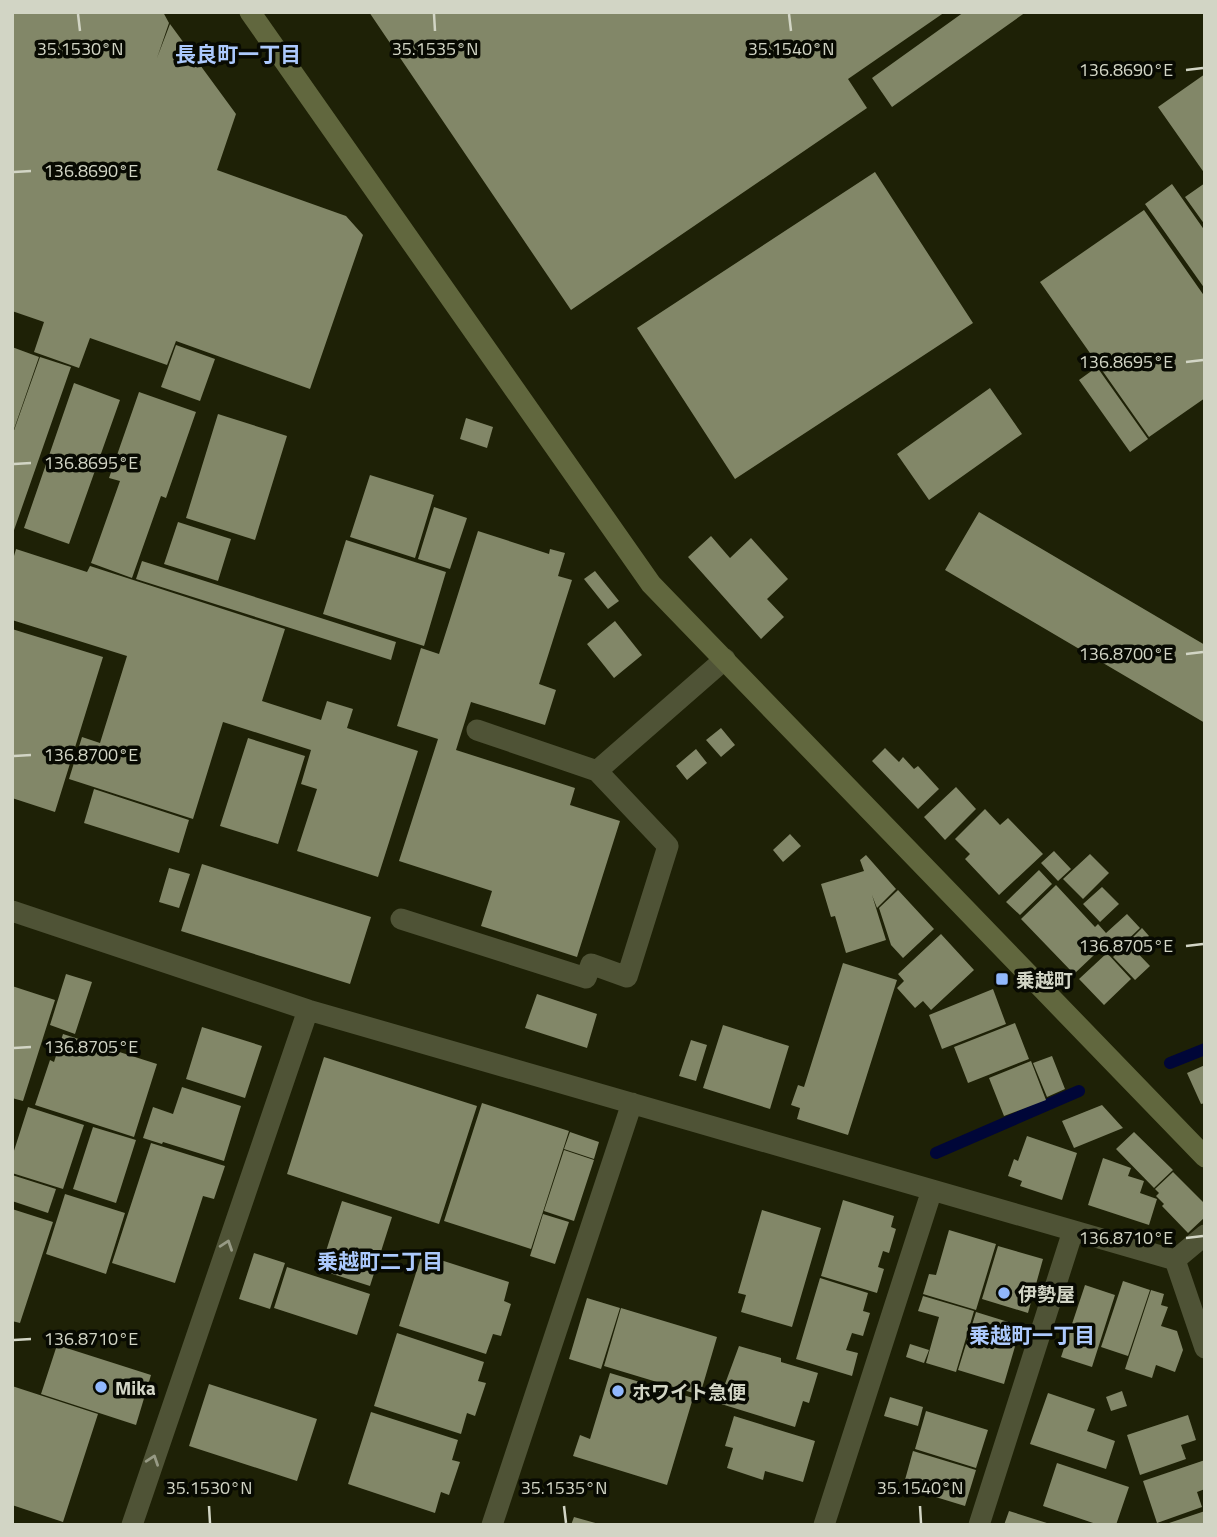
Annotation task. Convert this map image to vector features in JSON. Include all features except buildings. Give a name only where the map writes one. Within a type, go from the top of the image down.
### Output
[{"type":"street","points":[[250,12],[651,584],[1205,1157]]},
{"type":"street","points":[[597,771],[725,659]]},
{"type":"street","points":[[401,919],[586,978],[591,964],[627,976],[668,846],[597,771],[477,730]]},
{"type":"street","points":[[12,911],[308,1010],[1175,1260]]},
{"type":"street","points":[[132,1525],[308,1010]]},
{"type":"street","points":[[492,1525],[632,1103]]},
{"type":"street","points":[[824,1525],[932,1190]]},
{"type":"street","points":[[979,1525],[1073,1231]]},
{"type":"street","points":[[1175,1260],[1205,1235]]},
{"type":"street","points":[[1175,1260],[1205,1348]]},
{"type":"waterway","points":[[1170,1063],[1205,1049]]},
{"type":"waterway","points":[[936,1153],[1079,1091]]},
{"type":"place","name":"乗越町","points":[[1002,979]]},
{"type":"place","name":"伊勢屋","points":[[1004,1293]]},
{"type":"place","name":"Mika","points":[[101,1387]]},
{"type":"place","name":"ホワイト急便","points":[[618,1391]]},
{"type":"district","name":"長良町一丁目","points":[[238,54]]},
{"type":"district","name":"乗越町二丁目","points":[[380,1261]]},
{"type":"district","name":"乗越町一丁目","points":[[1032,1335]]}]
